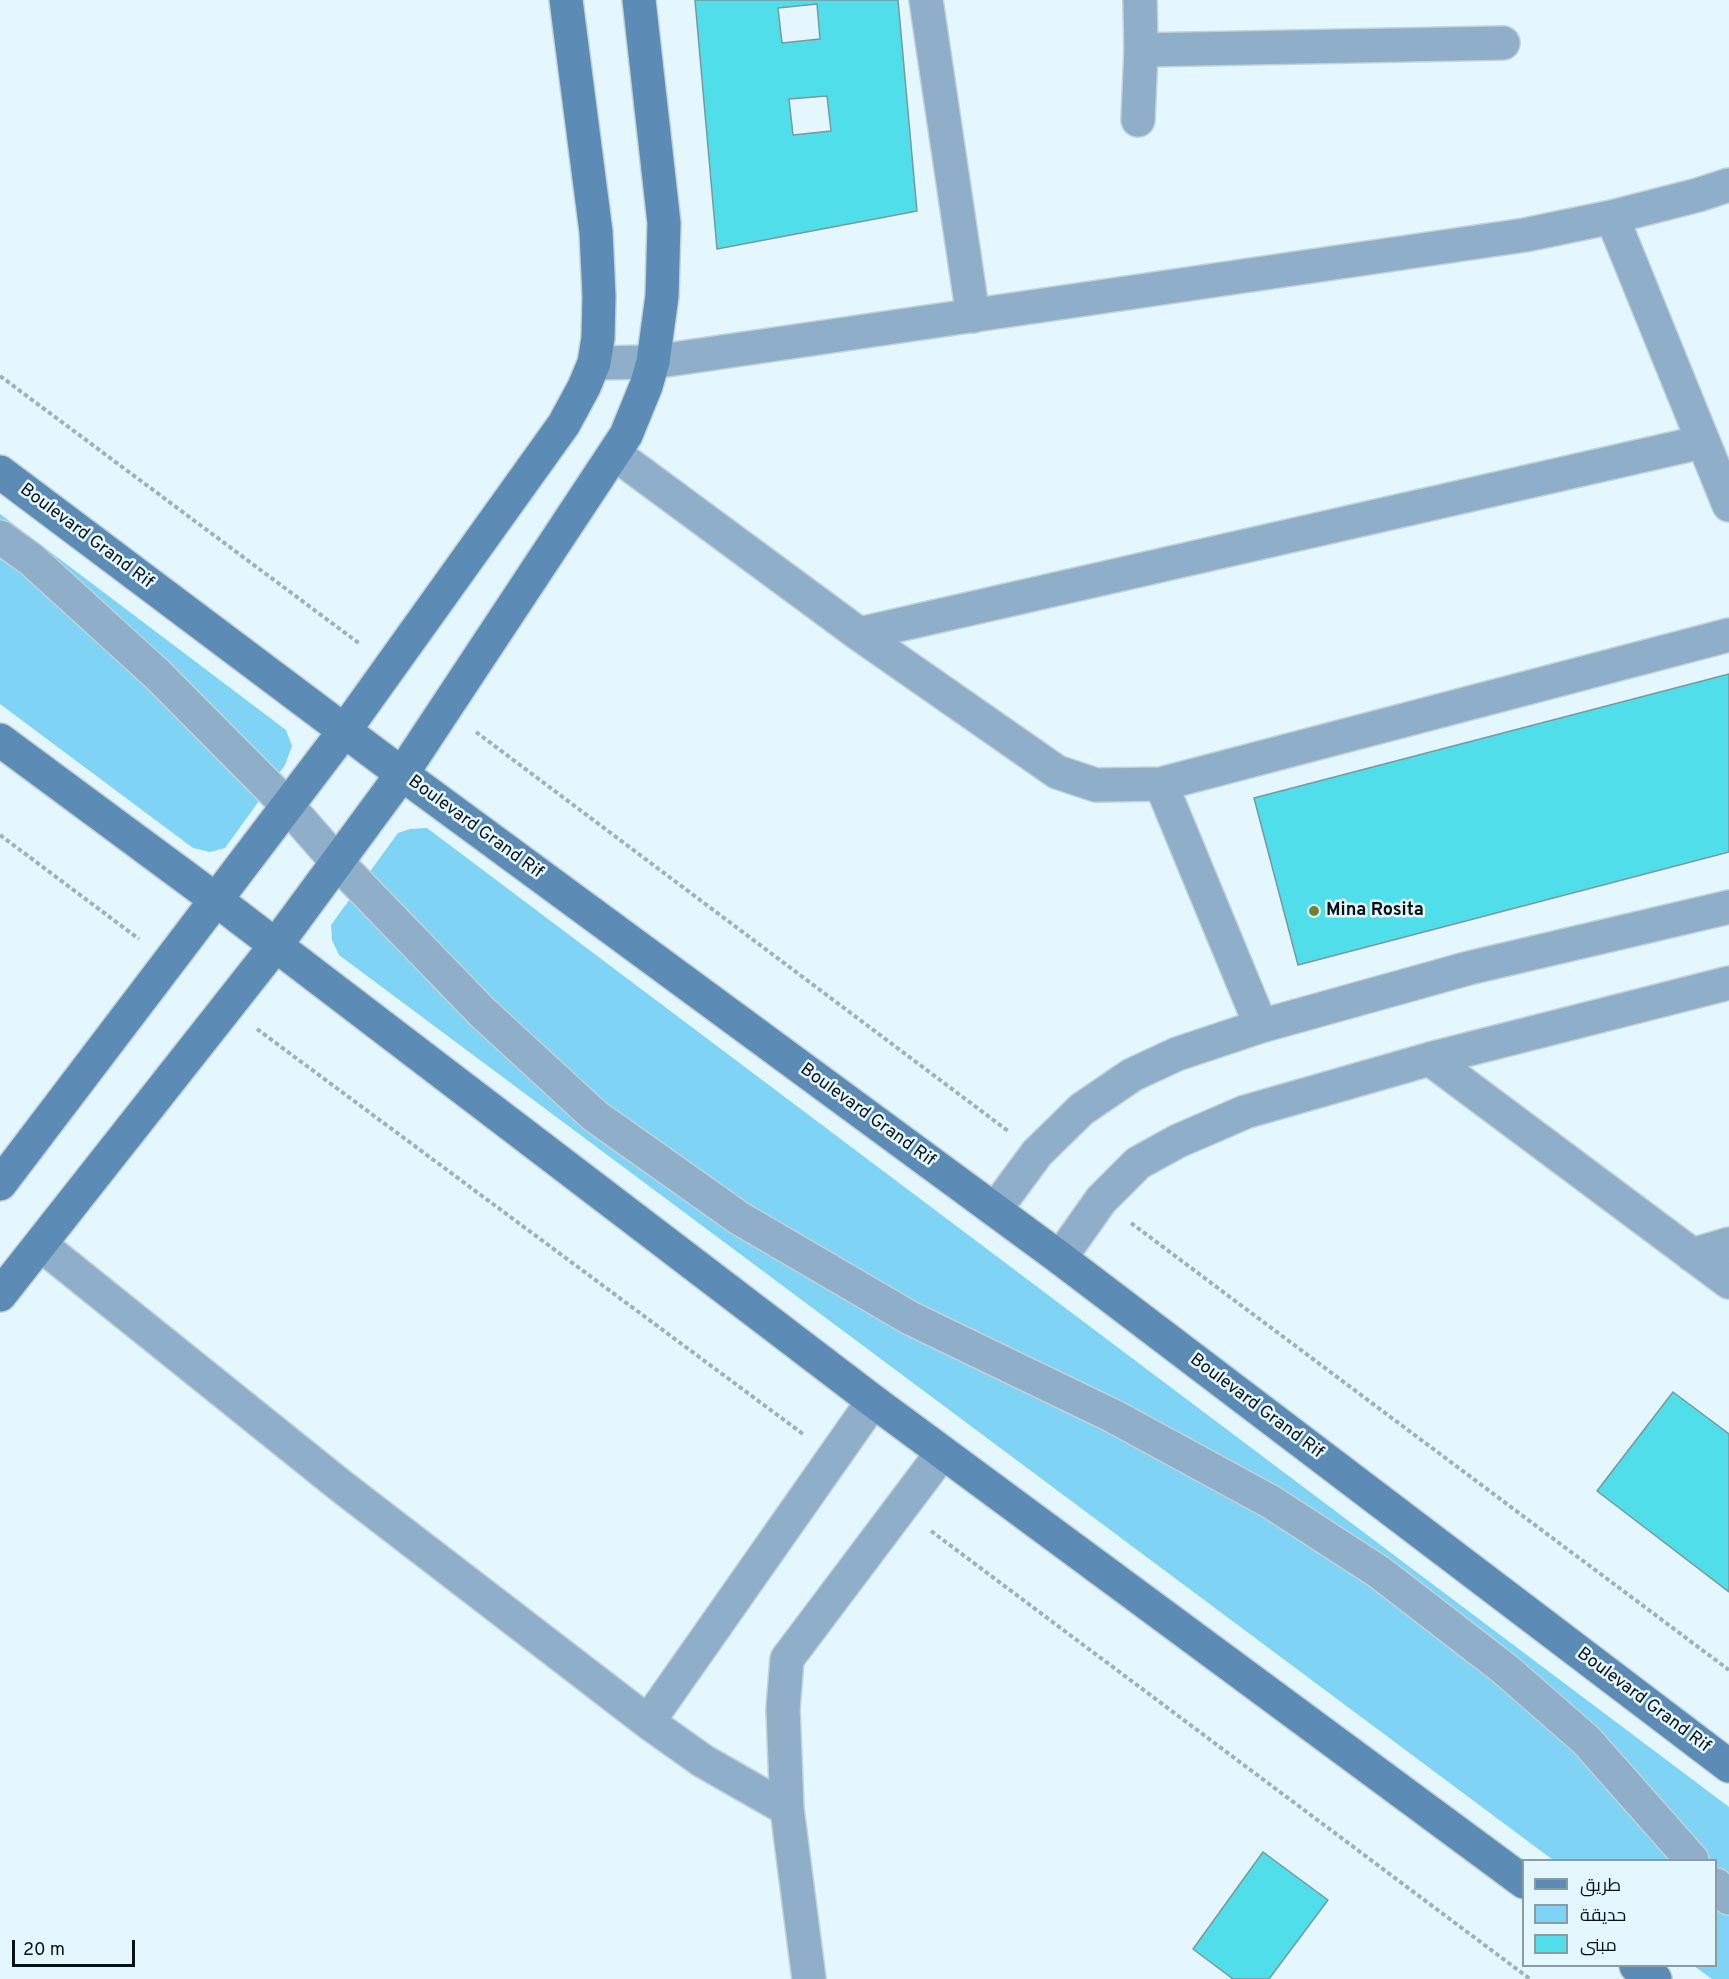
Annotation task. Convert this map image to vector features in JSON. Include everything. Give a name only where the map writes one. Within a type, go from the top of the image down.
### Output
[{"type":"street","points":[[0,1184],[345,730],[564,424],[584,387],[594,363],[598,338],[599,296],[596,232],[566,0]]},
{"type":"street","points":[[0,1295],[276,945],[402,774],[615,454],[636,413],[653,362],[663,296],[664,223],[639,0]]},
{"type":"street","points":[[926,0],[972,316]]},
{"type":"street","points":[[1138,120],[1141,51],[1140,0]]},
{"type":"street","points":[[1141,51],[1503,43]]},
{"type":"street","points":[[594,363],[653,362],[1525,236],[1612,217],[1729,185]]},
{"type":"street","points":[[1612,217],[1729,505]]},
{"type":"street","points":[[859,634],[1702,442]]},
{"type":"street","points":[[615,454],[859,634],[1056,772],[1096,786],[1161,784],[1729,634]]},
{"type":"street","name":"Boulevard Grand Rif","points":[[0,472],[402,774],[1060,1258],[1729,1766]]},
{"type":"street","points":[[0,537],[32,560],[158,675],[287,805],[337,862],[482,1012],[595,1116],[739,1218],[900,1312],[1113,1416],[1271,1502],[1378,1572],[1506,1670],[1586,1740],[1691,1859]]},
{"type":"street","points":[[0,740],[276,945],[942,1453],[1522,1881]]},
{"type":"street","points":[[1161,784],[1261,1026]]},
{"type":"street","points":[[995,1210],[1037,1153],[1082,1109],[1132,1075],[1178,1054],[1261,1026],[1469,968],[1729,907]]},
{"type":"street","points":[[1060,1258],[1101,1200],[1138,1163],[1178,1141],[1245,1112],[1430,1059],[1729,983]]},
{"type":"street","points":[[1430,1059],[1729,1282]]},
{"type":"street","points":[[1692,1255],[1729,1244]]},
{"type":"street","points":[[41,1245],[341,1486],[648,1722],[703,1761],[788,1809]]},
{"type":"street","points":[[648,1722],[873,1401]]},
{"type":"street","points":[[809,1979],[788,1809],[783,1709],[787,1659],[942,1453]]},
{"type":"street","points":[[1717,1886],[1729,1898]]},
{"type":"street","points":[[1639,1967],[1655,1979]]},
{"type":"path","points":[[0,376],[390,667]]},
{"type":"path","points":[[446,709],[1037,1153]]},
{"type":"path","points":[[0,835],[168,961]]},
{"type":"path","points":[[228,1007],[833,1457]]},
{"type":"path","points":[[1101,1200],[1729,1670]]},
{"type":"path","points":[[900,1508],[1530,1979]]},
{"type":"green space","points":[[0,514],[286,730],[292,746],[285,765],[225,848],[210,852],[193,848],[0,704]]},
{"type":"green space","points":[[427,828],[1729,1807],[1729,1979],[1712,1979],[1695,1967],[1717,1967],[1717,1859],[1552,1859],[339,955],[332,940],[331,925],[398,833],[410,829]]},
{"type":"building","points":[[695,0],[898,0],[917,211],[717,249]],"holes":[[[817,4],[820,39],[782,43],[778,8]],[[827,96],[831,131],[793,135],[789,99]]]},
{"type":"building","points":[[1729,674],[1729,852],[1298,965],[1254,798]]},
{"type":"building","points":[[1673,1392],[1729,1434],[1729,1592],[1597,1491]]},
{"type":"building","points":[[1263,1852],[1328,1900],[1269,1979],[1233,1979],[1193,1949]]},
{"type":"place","name":"Mina Rosita","points":[[1314,911]]}]
